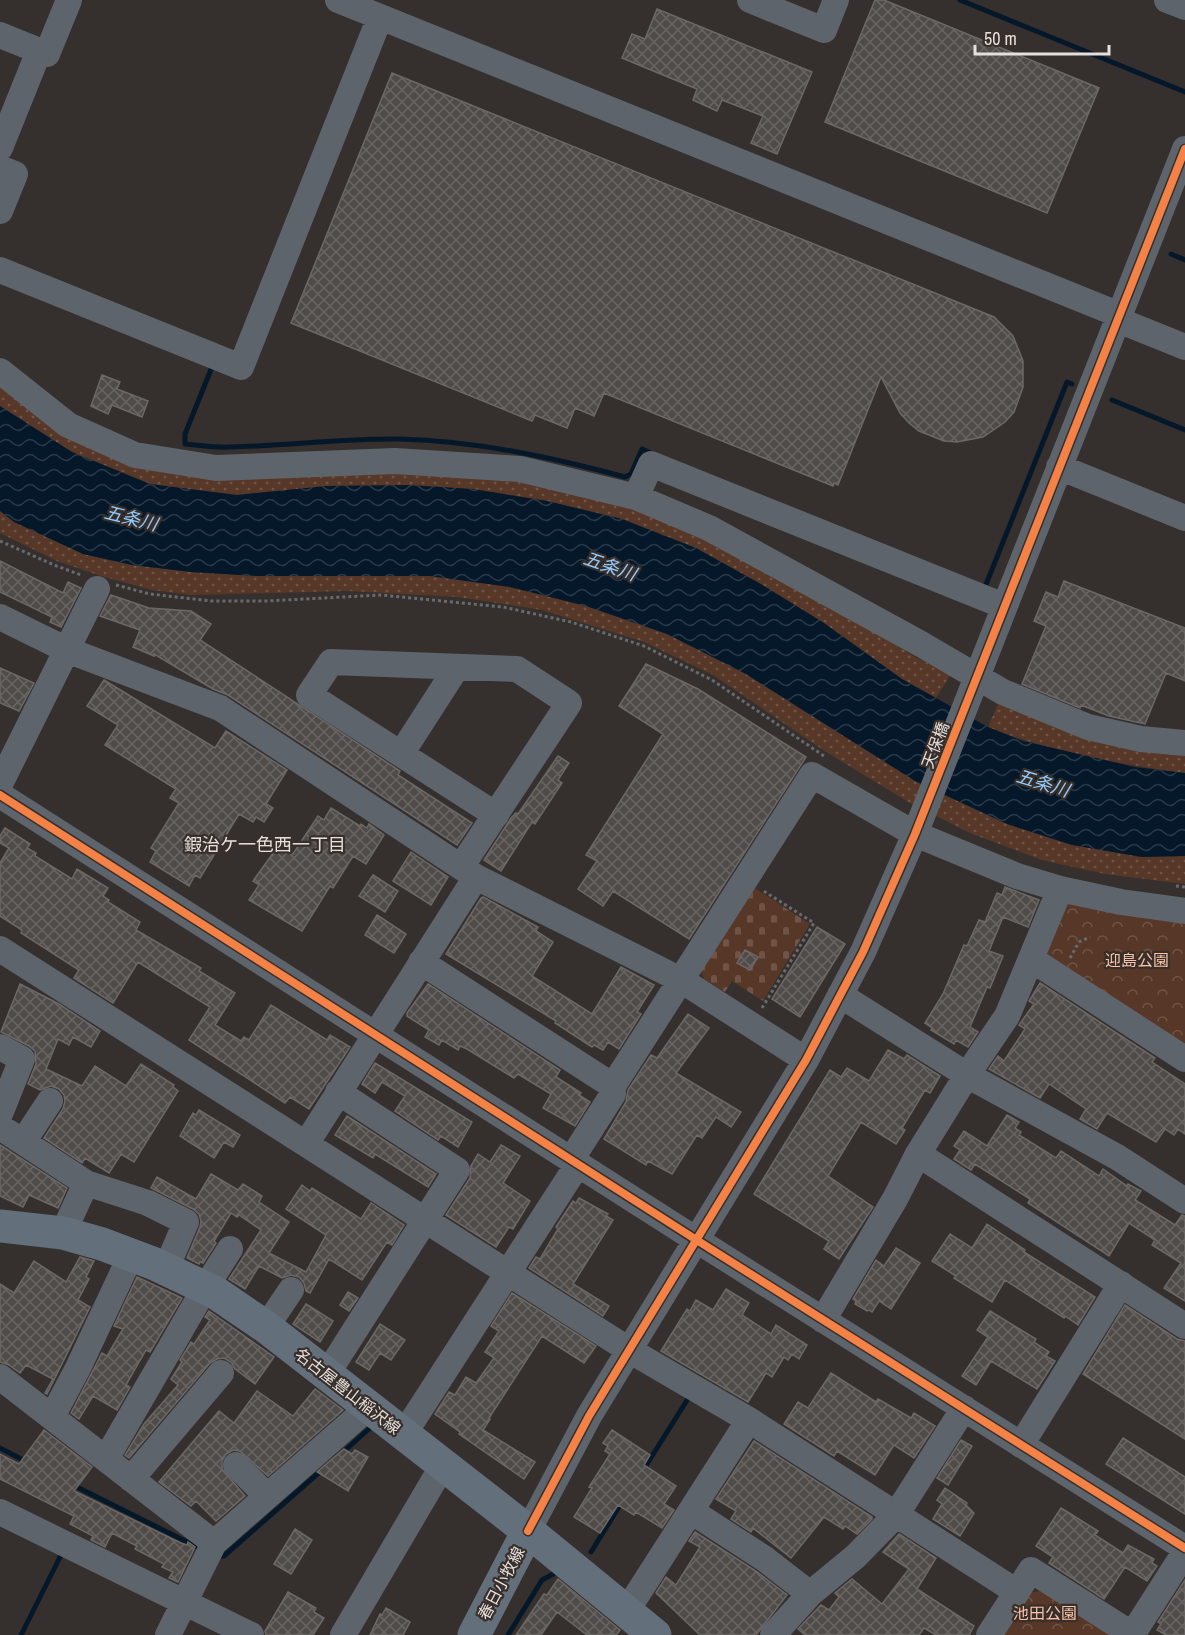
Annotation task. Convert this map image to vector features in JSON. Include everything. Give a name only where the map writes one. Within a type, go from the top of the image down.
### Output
[{"type":"main road","name":"名古屋豊山稲沢線","points":[[0,1226],[63,1233],[131,1255],[216,1293],[266,1327],[528,1531],[635,1625]]},
{"type":"main road","name":"春日小牧線","points":[[474,1635],[528,1531]]},
{"type":"street","points":[[0,35],[46,54],[69,0]]},
{"type":"street","points":[[338,0],[1119,317],[1185,347]]},
{"type":"street","points":[[750,0],[824,30],[836,0]]},
{"type":"street","points":[[1167,0],[1185,7]]},
{"type":"street","points":[[0,270],[241,366],[380,17]]},
{"type":"street","points":[[0,148],[39,51]]},
{"type":"street","name":"天保橋","points":[[528,1531],[589,1416],[806,1060],[868,943],[919,824],[1119,317],[1180,176],[1185,149]]},
{"type":"street","points":[[0,168],[15,174],[0,211]]},
{"type":"street","points":[[0,371],[68,425],[135,455],[216,468],[395,461],[520,469],[636,497],[709,528],[921,644],[974,681],[1088,727],[1141,739],[1185,743]]},
{"type":"street","points":[[636,497],[651,464],[1004,606]]},
{"type":"street","points":[[1059,466],[1185,518]]},
{"type":"street","points":[[0,784],[67,650],[96,583]]},
{"type":"street","points":[[0,617],[67,650],[220,708],[469,872],[681,980],[806,1060]]},
{"type":"street","points":[[306,1144],[421,962],[469,872],[496,815],[569,703],[517,669],[331,662],[309,695],[496,815]]},
{"type":"street","points":[[401,754],[457,667]]},
{"type":"street","points":[[404,1434],[508,1273],[575,1162],[613,1094],[613,1086],[813,775],[919,824],[1017,876],[1060,889],[1120,902],[1185,910]]},
{"type":"street","points":[[0,795],[1185,1550],[1133,1635],[1031,1570],[989,1635]]},
{"type":"street","points":[[823,1320],[895,1198],[918,1154],[1007,1016],[1060,889]]},
{"type":"street","points":[[0,949],[629,1350],[749,1420],[1017,1592]]},
{"type":"street","points":[[1031,959],[1185,1059]]},
{"type":"street","points":[[421,962],[613,1086]]},
{"type":"street","points":[[840,995],[967,1075],[1117,1157],[1185,1201]]},
{"type":"street","points":[[0,1047],[22,1059],[0,1114]]},
{"type":"street","points":[[327,1374],[458,1170],[338,1092]]},
{"type":"street","points":[[23,1142],[50,1101]]},
{"type":"street","points":[[0,1127],[86,1184],[148,1203],[186,1222],[166,1269]]},
{"type":"street","points":[[918,1154],[1185,1326]]},
{"type":"street","points":[[63,1233],[86,1184]]},
{"type":"street","points":[[106,1459],[230,1249]]},
{"type":"street","points":[[52,1417],[78,1368],[131,1255]]},
{"type":"street","points":[[1022,1445],[1121,1284]]},
{"type":"street","points":[[266,1327],[291,1290]]},
{"type":"street","points":[[131,1479],[221,1373]]},
{"type":"street","points":[[2,1384],[52,1417],[214,1543]]},
{"type":"street","points":[[168,1635],[214,1543],[369,1407]]},
{"type":"street","points":[[776,1634],[810,1594],[856,1556],[896,1515],[964,1408]]},
{"type":"street","points":[[635,1625],[691,1511],[749,1420]]},
{"type":"street","points":[[236,1465],[267,1496]]},
{"type":"street","points":[[343,1635],[443,1465]]},
{"type":"street","points":[[691,1511],[765,1559],[810,1594]]},
{"type":"street","points":[[0,1512],[251,1635]]},
{"type":"path","points":[[0,541],[96,583],[150,594],[210,601],[267,601],[381,595],[503,607],[571,622],[644,646],[712,680],[824,756]]},
{"type":"path","points":[[746,879],[814,923],[751,1025]]},
{"type":"path","points":[[1174,886],[1185,887]]},
{"type":"path","points":[[1069,958],[1079,942],[1090,936]]},
{"type":"green space","points":[[0,377],[135,459],[519,475],[622,497],[805,589],[917,658],[951,674],[936,698],[902,679],[824,623],[696,548],[622,519],[547,501],[473,489],[408,485],[326,486],[237,495],[150,484],[72,452],[0,406]]},
{"type":"green space","points":[[0,511],[14,522],[83,554],[132,565],[191,572],[257,576],[430,576],[510,587],[586,606],[667,634],[746,674],[915,781],[1007,824],[1072,845],[1142,857],[1185,856],[1185,884],[1105,874],[1042,860],[970,833],[910,803],[823,750],[713,675],[644,642],[542,610],[458,597],[348,591],[191,595],[152,590],[57,561],[0,533]]},
{"type":"green space","points":[[999,702],[1131,747],[1185,756],[1185,773],[1085,756],[988,727]]},
{"type":"green space","points":[[753,887],[810,924],[763,1001],[732,981],[725,992],[704,979],[700,969]]},
{"type":"green space","name":"迎島公園","points":[[1067,902],[1185,918],[1185,1045],[1048,957],[1047,950]]},
{"type":"green space","name":"池田公園","points":[[1049,1589],[1119,1635],[999,1635],[1025,1594]]},
{"type":"water","name":"五条川","points":[[0,406],[72,452],[150,484],[237,495],[326,486],[408,485],[473,489],[547,501],[622,519],[696,548],[759,583],[824,623],[902,679],[988,727],[1023,741],[1135,767],[1185,773],[1185,856],[1142,857],[1072,845],[1007,824],[915,781],[746,674],[667,634],[586,606],[510,587],[430,576],[257,576],[191,572],[132,565],[83,554],[14,522],[0,511]]},
{"type":"building","points":[[875,0],[884,0],[1099,88],[1047,213],[825,122]]},
{"type":"building","points":[[657,9],[812,72],[777,154],[751,143],[763,116],[722,100],[717,111],[693,100],[697,89],[622,58],[632,34],[645,39]]},
{"type":"building","points":[[392,73],[994,317],[1013,336],[1023,361],[1023,387],[1014,412],[1005,422],[983,437],[957,442],[944,441],[919,431],[909,423],[900,413],[881,377],[838,485],[834,483],[833,486],[604,393],[594,416],[575,408],[567,428],[535,415],[532,421],[291,323]]},
{"type":"building","points":[[102,375],[120,382],[117,389],[148,401],[142,417],[112,405],[108,414],[91,406]]},
{"type":"building","points":[[0,561],[63,593],[68,582],[81,588],[61,627],[50,622],[52,617],[0,592]]},
{"type":"building","points":[[1064,581],[1185,628],[1185,681],[1166,673],[1145,724],[1109,716],[1081,705],[1080,708],[1022,684],[1046,626],[1034,621],[1046,592],[1058,597]]},
{"type":"building","points":[[111,595],[149,608],[191,611],[211,624],[200,640],[400,771],[398,775],[472,823],[457,845],[228,695],[213,689],[154,654],[154,656],[133,647],[140,630],[100,616]]},
{"type":"building","points":[[646,664],[698,689],[806,757],[689,939],[613,891],[603,906],[578,889],[597,861],[586,855],[663,734],[619,706]]},
{"type":"building","points":[[0,668],[34,683],[19,711],[0,703]]},
{"type":"building","points":[[104,680],[215,748],[226,731],[287,770],[266,804],[273,808],[264,822],[256,817],[253,822],[239,814],[200,878],[195,875],[189,886],[150,862],[156,851],[151,848],[179,803],[170,798],[176,789],[105,745],[118,725],[87,706]]},
{"type":"building","points":[[558,756],[569,763],[558,780],[562,783],[535,824],[532,822],[501,871],[484,860],[511,818],[516,813],[518,814]]},
{"type":"building","points":[[331,808],[360,826],[361,824],[367,828],[369,824],[384,835],[366,864],[353,856],[333,888],[330,886],[302,931],[249,900],[259,885],[253,881],[279,845],[293,854],[318,816],[324,820]]},
{"type":"building","points":[[5,828],[30,844],[27,848],[36,853],[35,856],[72,879],[77,869],[108,888],[103,896],[109,900],[108,902],[140,922],[136,930],[201,968],[199,971],[235,993],[215,1025],[241,1041],[244,1037],[249,1040],[271,1005],[327,1040],[330,1035],[350,1047],[309,1109],[290,1097],[285,1103],[189,1040],[210,1007],[138,962],[113,1003],[74,978],[79,970],[21,933],[22,930],[0,916],[0,863],[9,848],[0,843],[0,836]]},
{"type":"building","points":[[411,852],[448,877],[431,905],[393,881]]},
{"type":"building","points":[[373,875],[398,891],[385,912],[359,896]]},
{"type":"building","points":[[1005,887],[1039,900],[1028,927],[1003,917],[989,951],[1003,956],[970,1027],[978,1032],[968,1047],[956,1040],[954,1044],[931,1030],[932,1028],[925,1023],[943,994],[964,945],[967,946],[979,920],[985,922],[997,893],[1002,895]]},
{"type":"building","points":[[483,897],[538,927],[536,931],[553,942],[532,976],[592,1014],[621,967],[654,985],[637,1012],[641,1014],[619,1049],[608,1042],[603,1050],[594,1045],[592,1047],[555,1023],[556,1021],[446,954]]},
{"type":"building","points":[[377,915],[406,934],[394,953],[365,935]]},
{"type":"building","points":[[817,927],[845,944],[800,1017],[772,999]]},
{"type":"building","points":[[745,950],[758,957],[750,970],[737,963]]},
{"type":"building","points":[[1040,983],[1155,1058],[1152,1062],[1185,1084],[1185,1134],[1178,1129],[1174,1135],[1165,1129],[1156,1142],[1107,1113],[1097,1129],[1080,1119],[1086,1109],[1049,1084],[1040,1098],[989,1069],[998,1056],[1004,1061],[1025,1029],[1019,1025],[1034,1004],[1029,1001]]},
{"type":"building","points":[[20,984],[59,1004],[100,1031],[91,1047],[73,1037],[69,1045],[58,1039],[46,1069],[82,1086],[95,1066],[126,1086],[141,1064],[174,1085],[173,1087],[178,1091],[134,1162],[121,1154],[109,1173],[85,1158],[82,1163],[44,1138],[63,1109],[65,1101],[59,1089],[51,1086],[40,1090],[28,1084],[36,1064],[35,1051],[1,1032]]},
{"type":"building","points":[[428,984],[560,1070],[556,1077],[581,1093],[579,1095],[590,1102],[575,1126],[543,1108],[551,1094],[518,1074],[514,1078],[467,1049],[460,1046],[458,1050],[442,1040],[439,1045],[425,1037],[429,1030],[407,1016],[407,1013]]},
{"type":"building","points":[[688,1014],[709,1028],[676,1073],[741,1112],[731,1127],[716,1117],[702,1138],[697,1135],[672,1174],[648,1161],[646,1165],[604,1139],[626,1102],[628,1090],[651,1055],[657,1058]]},
{"type":"building","points":[[888,1050],[904,1059],[907,1055],[940,1076],[930,1093],[925,1090],[902,1128],[905,1130],[896,1144],[861,1122],[828,1176],[873,1207],[839,1259],[824,1249],[829,1241],[754,1194],[830,1070],[841,1077],[847,1068],[869,1081]]},
{"type":"building","points":[[375,1063],[472,1122],[458,1147],[441,1136],[438,1140],[395,1111],[405,1096],[382,1082],[375,1093],[362,1084]]},
{"type":"building","points":[[199,1110],[240,1135],[233,1147],[224,1142],[214,1158],[180,1136],[193,1113],[196,1115]]},
{"type":"building","points":[[1007,1115],[1019,1122],[1015,1128],[1021,1132],[1019,1135],[1056,1158],[1061,1151],[1099,1176],[1103,1169],[1127,1186],[1128,1184],[1141,1191],[1135,1200],[1175,1225],[1182,1215],[1185,1216],[1185,1301],[1164,1288],[1181,1263],[1152,1245],[1155,1240],[1129,1223],[1109,1256],[1028,1203],[1030,1199],[975,1164],[971,1170],[954,1159],[960,1150],[954,1146],[964,1131],[987,1146]]},
{"type":"building","points":[[347,1116],[436,1174],[428,1187],[375,1154],[373,1158],[335,1135]]},
{"type":"building","points":[[0,1145],[67,1188],[58,1208],[29,1195],[23,1207],[0,1196]]},
{"type":"building","points":[[501,1145],[520,1156],[503,1183],[530,1201],[513,1229],[509,1227],[496,1247],[446,1215],[470,1178],[471,1166],[478,1154],[490,1162]]},
{"type":"building","points":[[211,1174],[238,1190],[243,1184],[262,1196],[259,1202],[289,1222],[269,1253],[306,1272],[326,1235],[286,1209],[302,1185],[310,1191],[312,1188],[361,1219],[371,1203],[404,1225],[392,1245],[387,1242],[362,1280],[329,1259],[310,1293],[306,1291],[299,1277],[291,1275],[282,1278],[259,1266],[245,1289],[229,1279],[261,1230],[239,1215],[237,1217],[231,1213],[214,1241],[216,1243],[203,1263],[199,1264],[187,1258],[200,1227],[199,1214],[151,1188],[157,1177],[196,1199]]},
{"type":"building","points":[[579,1198],[608,1214],[606,1216],[613,1220],[573,1284],[609,1306],[603,1316],[529,1268],[536,1257],[540,1259],[558,1229],[556,1227],[573,1201],[576,1203]]},
{"type":"building","points":[[987,1224],[1025,1250],[1024,1252],[1095,1297],[1078,1325],[1005,1280],[992,1302],[932,1261],[950,1234],[972,1248]]},
{"type":"building","points":[[896,1248],[920,1263],[891,1309],[879,1301],[872,1312],[855,1304],[856,1301],[853,1299],[876,1260],[884,1266]]},
{"type":"building","points":[[80,1257],[94,1261],[86,1277],[89,1279],[78,1300],[90,1307],[47,1394],[45,1393],[53,1379],[26,1365],[20,1373],[0,1362],[0,1284],[14,1293],[34,1261],[66,1282]]},
{"type":"building","points":[[137,1277],[182,1298],[150,1352],[146,1350],[126,1385],[130,1387],[117,1410],[93,1396],[79,1419],[71,1413],[102,1353],[107,1356],[123,1329],[114,1326]]},
{"type":"building","points":[[726,1289],[749,1303],[742,1315],[771,1334],[776,1325],[807,1345],[799,1359],[792,1354],[788,1360],[784,1357],[772,1377],[766,1373],[748,1402],[661,1351],[687,1309],[690,1311],[696,1300],[713,1310]]},
{"type":"building","points":[[348,1292],[358,1298],[349,1311],[340,1305]]},
{"type":"building","points":[[512,1293],[596,1346],[584,1363],[542,1336],[489,1418],[483,1430],[535,1462],[524,1479],[459,1434],[460,1432],[435,1414],[449,1392],[455,1395],[466,1377],[476,1383],[494,1358],[485,1352],[499,1331],[491,1326]]},
{"type":"building","points":[[306,1304],[333,1321],[320,1342],[293,1324]]},
{"type":"building","points":[[1125,1305],[1177,1339],[1185,1341],[1185,1439],[1083,1374]]},
{"type":"building","points":[[209,1311],[274,1357],[255,1384],[224,1358],[210,1363],[129,1458],[125,1455],[144,1424],[178,1385],[171,1379],[191,1342],[194,1344],[210,1320],[205,1317]]},
{"type":"building","points":[[990,1311],[1036,1339],[1034,1342],[1049,1352],[1046,1356],[1055,1361],[1037,1389],[991,1361],[976,1385],[962,1376],[988,1337],[977,1330]]},
{"type":"building","points":[[380,1324],[405,1340],[391,1360],[380,1353],[369,1370],[356,1362]]},
{"type":"building","points":[[831,1373],[876,1402],[878,1399],[911,1418],[914,1413],[935,1426],[914,1458],[894,1445],[875,1475],[837,1451],[834,1456],[784,1424],[798,1402],[808,1408]]},
{"type":"building","points":[[315,1389],[343,1410],[268,1476],[240,1451],[233,1450],[226,1454],[222,1461],[222,1469],[245,1496],[216,1521],[196,1501],[191,1506],[159,1482],[219,1411],[234,1423],[257,1391],[293,1416]]},
{"type":"building","points":[[44,1430],[92,1467],[74,1491],[181,1543],[187,1545],[188,1542],[195,1547],[178,1582],[169,1578],[173,1572],[162,1567],[164,1564],[135,1549],[137,1546],[112,1533],[105,1547],[91,1540],[93,1536],[70,1524],[74,1516],[0,1479],[0,1454],[19,1464]]},
{"type":"building","points":[[612,1430],[650,1455],[644,1465],[676,1486],[664,1504],[674,1510],[662,1528],[636,1512],[634,1515],[618,1505],[600,1533],[574,1517],[592,1488],[589,1487],[610,1454],[605,1451],[608,1446],[603,1443]]},
{"type":"building","points":[[1123,1438],[1185,1477],[1185,1514],[1106,1464]]},
{"type":"building","points":[[961,1440],[972,1446],[948,1485],[937,1478]]},
{"type":"building","points":[[754,1441],[872,1519],[857,1534],[845,1526],[843,1529],[824,1517],[791,1558],[753,1528],[751,1532],[731,1519],[736,1511],[716,1499]]},
{"type":"building","points":[[344,1449],[352,1454],[355,1450],[368,1457],[348,1491],[317,1472]]},
{"type":"building","points":[[945,1488],[967,1503],[966,1505],[974,1513],[960,1536],[933,1519],[942,1504],[937,1500]]},
{"type":"building","points":[[1061,1508],[1098,1531],[1095,1535],[1123,1553],[1128,1545],[1154,1559],[1152,1563],[1157,1566],[1147,1581],[1125,1567],[1104,1599],[1049,1563],[1053,1557],[1036,1546]]},
{"type":"building","points":[[295,1529],[312,1540],[291,1574],[274,1564]]},
{"type":"building","points":[[695,1532],[756,1571],[787,1595],[756,1635],[700,1635],[656,1593],[666,1577],[676,1585],[700,1547],[689,1541]]},
{"type":"building","points":[[899,1534],[936,1558],[917,1589],[974,1626],[969,1635],[936,1635],[924,1628],[919,1635],[805,1635],[798,1629],[821,1605],[829,1610],[839,1597],[835,1593],[852,1579],[882,1604],[909,1569],[883,1552]]},
{"type":"building","points":[[558,1579],[620,1630],[616,1635],[587,1635],[557,1612],[541,1635],[516,1635],[544,1594],[547,1595]]},
{"type":"building","points":[[1185,1580],[1185,1635],[1166,1635],[1157,1630],[1161,1624],[1158,1622]]},
{"type":"building","points":[[288,1592],[316,1608],[314,1612],[324,1618],[313,1635],[266,1635],[265,1631]]},
{"type":"building","points":[[386,1608],[410,1622],[403,1635],[370,1635],[380,1614],[382,1615]]},
{"type":"waterway","points":[[960,0],[1185,92]]},
{"type":"waterway","points":[[1171,254],[1185,260]]},
{"type":"waterway","points":[[209,365],[212,367],[185,434],[185,444],[224,447],[357,440],[428,440],[513,451],[625,477],[631,474],[642,449],[653,454]]},
{"type":"waterway","points":[[982,586],[985,587],[1067,382],[1072,384]]},
{"type":"waterway","points":[[1112,400],[1185,430]]},
{"type":"waterway","points":[[642,1472],[689,1397]]},
{"type":"waterway","points":[[341,1454],[371,1427]]},
{"type":"waterway","points":[[0,1448],[27,1462]]},
{"type":"waterway","points":[[217,1556],[224,1556],[322,1470]]},
{"type":"waterway","points":[[73,1485],[203,1550]]},
{"type":"waterway","points":[[591,1552],[622,1502]]},
{"type":"waterway","points":[[21,1635],[61,1555]]},
{"type":"waterway","points":[[508,1635],[542,1580],[555,1573]]},
{"type":"cycle path","points":[[528,1531],[589,1416],[806,1060],[863,952],[915,834],[1185,149]]},
{"type":"cycle path","points":[[0,795],[695,1239],[1185,1548]]},
{"type":"district","name":"鍜治ケ一色西一丁目","points":[[265,844]]}]
